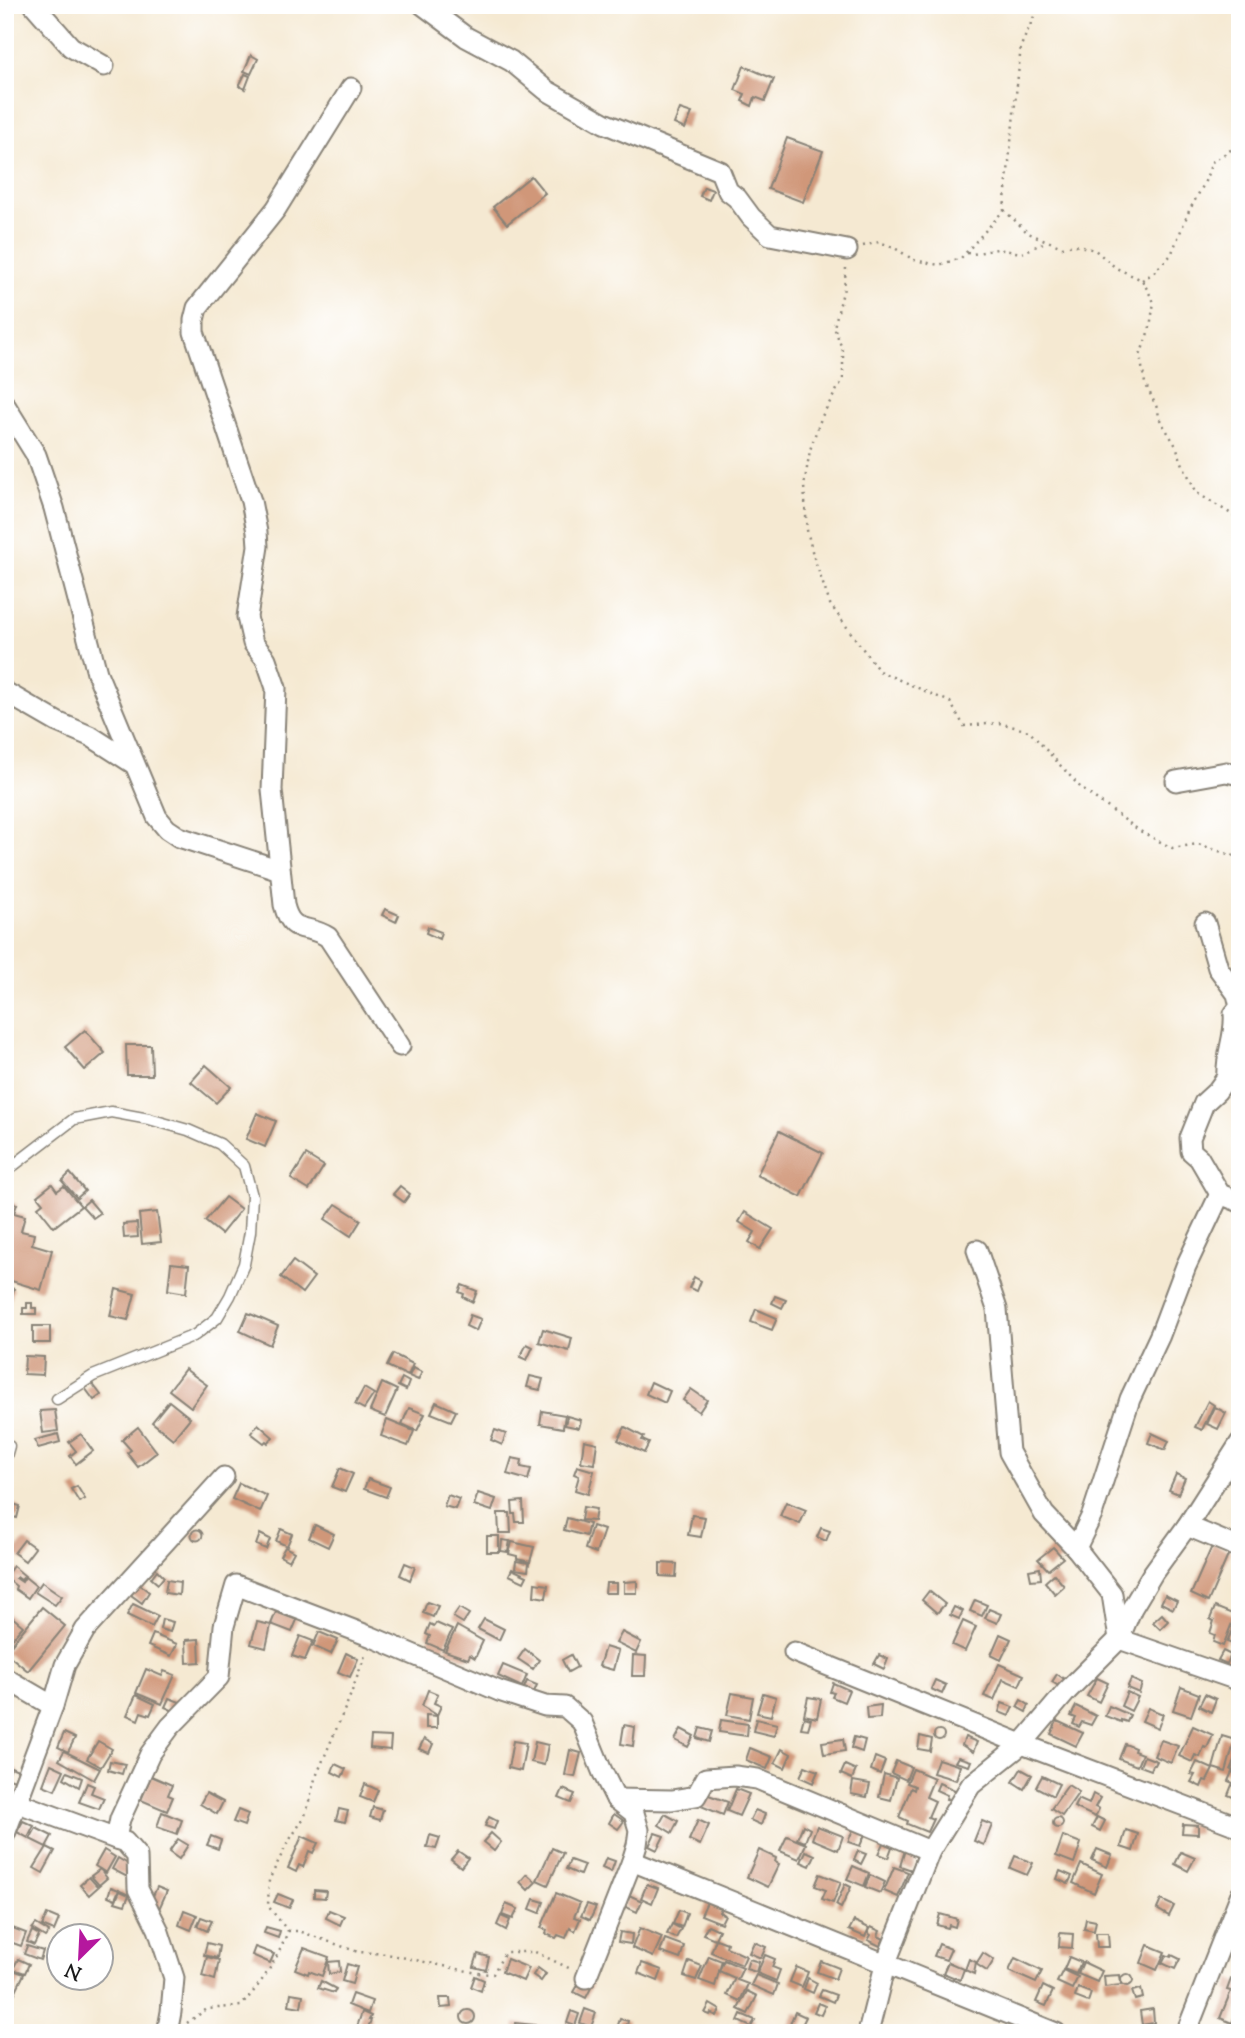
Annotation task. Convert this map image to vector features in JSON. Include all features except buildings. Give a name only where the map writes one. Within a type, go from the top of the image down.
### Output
[{"type":"street","points":[[34,5],[71,47],[104,66]]},
{"type":"street","points":[[423,5],[466,37],[511,61],[547,90],[604,123],[720,171],[728,191],[770,235],[847,250]]},
{"type":"street","points":[[351,88],[283,198],[197,308],[194,332],[251,501],[257,532],[258,546],[247,617],[253,643],[266,659],[276,688],[272,790],[284,905],[288,918],[298,927],[328,937],[400,1046]]},
{"type":"street","points":[[5,405],[36,455],[54,508],[97,673],[157,817],[167,829],[179,837],[280,870]]},
{"type":"street","points":[[5,692],[57,722],[92,737],[135,765]]},
{"type":"street","points":[[1177,781],[1226,772],[1240,775]]},
{"type":"street","points":[[1205,923],[1218,968],[1237,994],[1240,1007],[1234,1014],[1235,1027],[1226,1066],[1227,1077],[1204,1103],[1190,1138],[1191,1151],[1199,1158],[1220,1194],[1240,1202]]},
{"type":"street","points":[[1076,1548],[1093,1515],[1130,1399],[1160,1335],[1186,1266],[1220,1194]]},
{"type":"street","points":[[977,1250],[997,1309],[1009,1452],[1044,1514],[1076,1548],[1112,1594],[1119,1639]]},
{"type":"street","points":[[868,2033],[885,1965],[930,1851],[971,1785],[1022,1745],[1067,1691],[1119,1639],[1132,1608],[1153,1573],[1187,1526],[1240,1443]]},
{"type":"street","points":[[5,1834],[10,1800],[53,1706],[65,1665],[85,1630],[223,1477]]},
{"type":"street","points":[[1187,1526],[1240,1548]]},
{"type":"street","points":[[116,1839],[120,1819],[150,1754],[170,1727],[219,1677],[224,1626],[236,1584],[372,1637],[499,1691],[545,1706],[565,1707],[582,1722],[616,1799],[634,1813],[639,1830],[632,1861],[586,1978]]},
{"type":"street","points":[[1119,1639],[1240,1681]]},
{"type":"street","points":[[794,1652],[1022,1745],[1240,1827]]},
{"type":"street","points":[[5,1678],[53,1706]]},
{"type":"street","points":[[616,1799],[672,1800],[696,1796],[706,1778],[735,1776],[757,1779],[930,1851]]},
{"type":"street","points":[[10,1800],[124,1842],[137,1856],[138,1889],[159,1929],[174,1978],[171,2012],[176,2029]]},
{"type":"street","points":[[632,1861],[1056,2033]]},
{"type":"street","points":[[1186,2033],[1240,1896]]},
{"type":"lane","points":[[5,1172],[74,1119],[111,1112],[188,1130],[220,1144],[244,1166],[251,1196],[250,1232],[244,1264],[217,1318],[195,1335],[93,1376],[57,1399]]},
{"type":"lane","points":[[5,1460],[9,1446]]},
{"type":"path","points":[[1039,5],[1021,46],[1004,210],[967,253],[961,258],[939,265],[914,260],[879,242],[847,250],[844,288],[834,327],[843,351],[843,379],[816,432],[804,486],[810,543],[830,604],[879,671],[950,702],[964,726],[999,723],[1029,731],[1081,788],[1140,831],[1172,848],[1198,844],[1240,858]]},
{"type":"path","points":[[1142,281],[1171,255],[1212,162],[1240,144]]},
{"type":"path","points":[[1004,210],[1028,233],[1062,247],[1075,246],[1096,250],[1116,268],[1142,281],[1154,302],[1150,327],[1140,356],[1145,383],[1159,418],[1176,446],[1197,493],[1233,515],[1240,527]]},
{"type":"path","points":[[967,253],[997,249],[1023,253],[1047,241]]},
{"type":"path","points":[[288,1931],[268,1906],[269,1880],[305,1816],[315,1779],[372,1637]]},
{"type":"path","points":[[288,1931],[299,1931],[358,1952],[387,1954],[477,1973],[493,1974],[505,1952],[536,1952],[586,1978]]},
{"type":"path","points":[[176,2029],[207,2008],[241,2006],[261,1984],[280,1952],[288,1931]]}]
